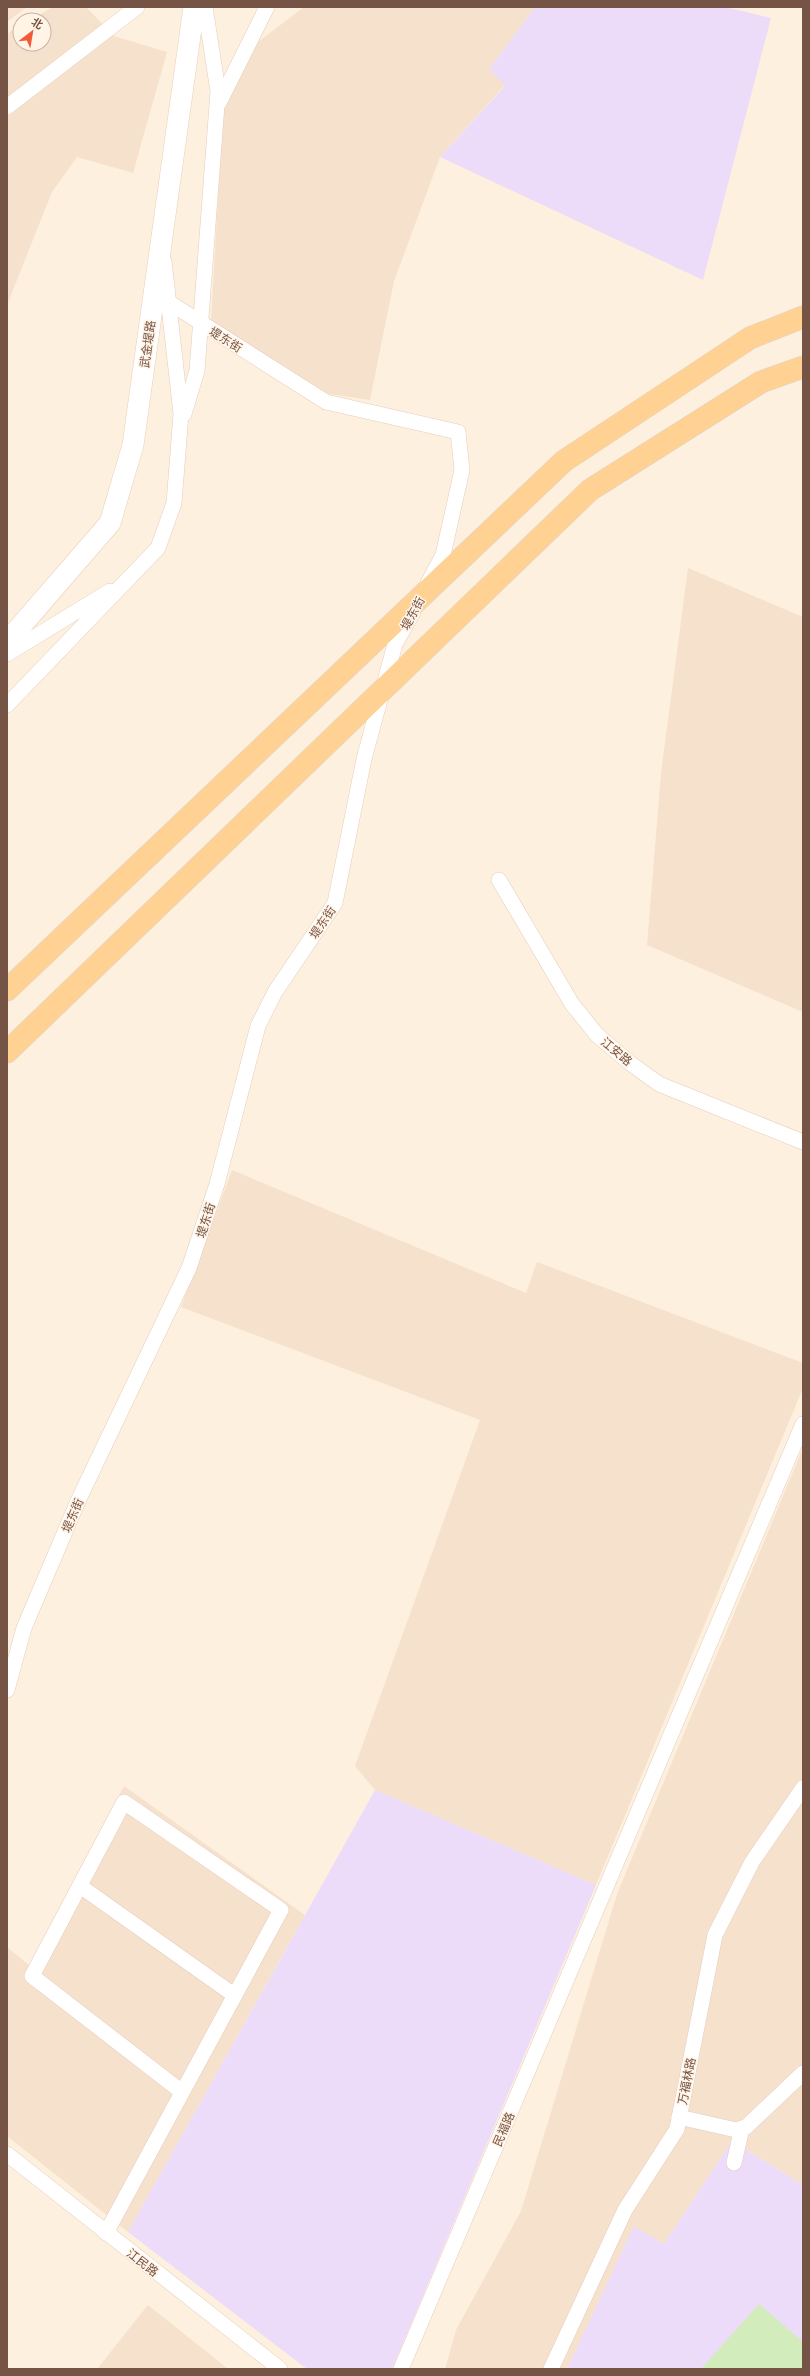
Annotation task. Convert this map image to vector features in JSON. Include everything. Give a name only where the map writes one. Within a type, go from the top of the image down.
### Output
[{"type":"main road","points":[[7,990],[564,461],[750,338],[803,317]]},
{"type":"main road","points":[[7,1052],[590,490],[761,382],[803,367]]},
{"type":"street","points":[[7,107],[137,7]]},
{"type":"street","points":[[217,108],[267,7]]},
{"type":"street","points":[[180,431],[197,371],[218,91],[194,8]]},
{"type":"street","name":"武金堤路","points":[[7,642],[110,523],[133,445],[194,8]]},
{"type":"street","points":[[7,706],[131,578],[158,548],[174,503],[181,414],[170,303],[161,243]]},
{"type":"street","name":"堤东街","points":[[7,1690],[24,1628],[78,1501],[189,1268],[217,1184],[258,1026],[275,992],[335,903],[364,759],[395,644],[443,555],[462,470],[458,432],[326,402],[170,303]]},
{"type":"street","points":[[7,654],[131,578]]},
{"type":"street","name":"江安路","points":[[498,880],[572,1004],[597,1035],[630,1063],[659,1084],[803,1142]]},
{"type":"street","name":"民福路","points":[[401,2369],[803,1424]]},
{"type":"street","name":"万福林路","points":[[551,2369],[625,2210],[677,2129],[715,1935],[752,1862],[803,1788]]},
{"type":"street","points":[[106,2232],[281,1910],[124,1802],[32,1976],[182,2092]]},
{"type":"street","points":[[80,1886],[234,1995]]},
{"type":"street","points":[[679,2116],[736,2130],[746,2127],[803,2073]]},
{"type":"street","points":[[734,2163],[742,2128]]},
{"type":"street","name":"江民路","points":[[7,2154],[280,2369]]},
{"type":"shaded area","points":[[7,7],[27,7],[20,12],[12,12],[12,18],[7,22]]},
{"type":"shaded area","points":[[53,7],[86,7],[114,36],[167,52],[133,173],[77,157],[52,192],[7,305],[7,34],[12,31],[12,52],[52,52],[52,12],[44,12]]},
{"type":"shaded area","points":[[304,7],[535,7],[489,69],[505,85],[440,157],[394,281],[370,400],[329,394],[211,321],[223,111],[258,42]]},
{"type":"shaded area","points":[[535,7],[725,7],[771,18],[703,280],[440,157],[505,86],[489,69]]},
{"type":"shaded area","points":[[688,568],[803,617],[803,1012],[647,945],[661,773]]},
{"type":"shaded area","points":[[232,1170],[526,1293],[537,1262],[803,1363],[803,1388],[596,1885],[375,1790],[355,1766],[480,1420],[181,1307]]},
{"type":"shaded area","points":[[803,1448],[803,2185],[732,2141],[664,2244],[634,2227],[567,2369],[445,2369],[456,2330],[521,2211],[617,1894]]},
{"type":"shaded area","points":[[124,1786],[305,1915],[128,2232],[7,2136],[7,1947],[30,1966]]},
{"type":"shaded area","points":[[375,1790],[596,1885],[392,2369],[307,2369],[128,2232]]},
{"type":"shaded area","points":[[732,2141],[803,2185],[803,2369],[567,2369],[634,2226],[664,2244]]},
{"type":"shaded area","points":[[148,2305],[228,2369],[97,2369]]},
{"type":"green space","points":[[759,2304],[803,2342],[803,2369],[701,2369]]}]
